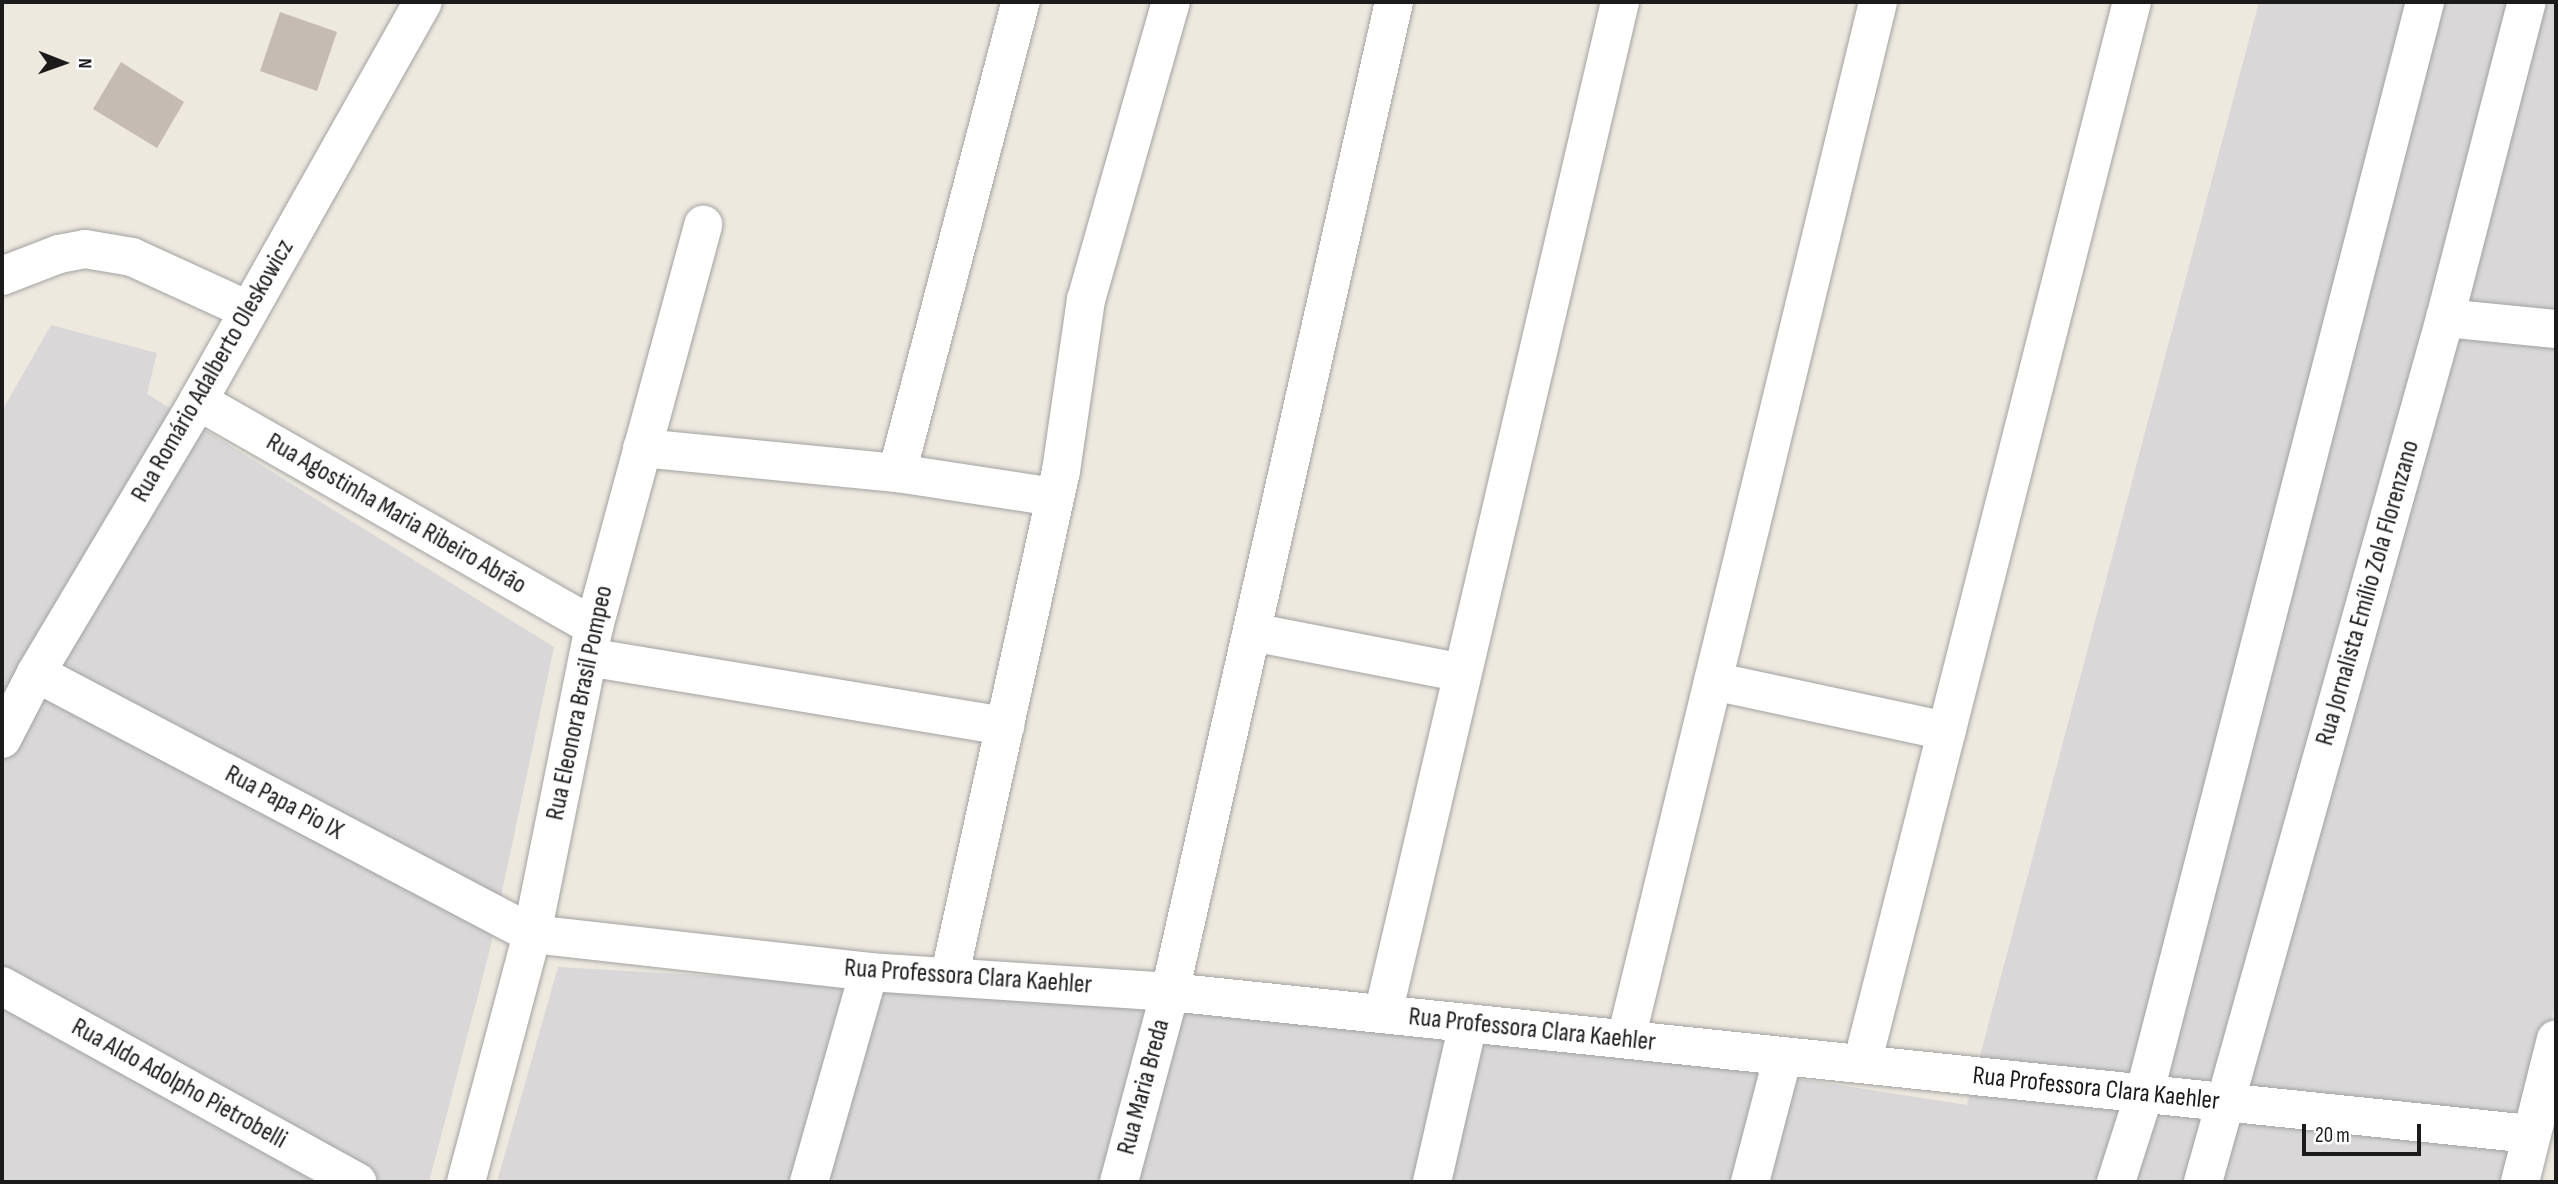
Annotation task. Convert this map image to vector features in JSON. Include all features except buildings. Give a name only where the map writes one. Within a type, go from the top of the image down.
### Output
[{"type":"street","name":"Rua Romário Adalberto Oleskowicz","points":[[2,740],[36,673],[198,401],[424,2]]},
{"type":"street","points":[[897,473],[1021,2]]},
{"type":"street","points":[[950,974],[1054,497],[1086,300],[1171,2]]},
{"type":"street","name":"Rua Maria Breda","points":[[1119,1182],[1170,992],[1394,2]]},
{"type":"street","points":[[1382,1014],[1620,2]]},
{"type":"street","points":[[1626,1040],[1878,2]]},
{"type":"street","points":[[1862,1064],[2133,2]]},
{"type":"street","points":[[2116,1182],[2144,1095],[2425,2]]},
{"type":"street","name":"Rua Jornalista Emílio Zola Florenzano","points":[[2203,1182],[2445,318],[2527,2]]},
{"type":"street","name":"Rua Eleonora Brasil Pompeo","points":[[466,1182],[532,934],[591,642],[703,225]]},
{"type":"street","points":[[2,276],[59,254],[85,250],[132,257],[248,310]]},
{"type":"street","points":[[2445,318],[2556,329]]},
{"type":"street","name":"Rua Agostinha Maria Ribeiro Abrão","points":[[198,401],[591,642]]},
{"type":"street","points":[[642,448],[897,473],[1054,497]]},
{"type":"street","points":[[1252,632],[1462,673]]},
{"type":"street","points":[[591,642],[1005,726]]},
{"type":"street","name":"Rua Papa Pio IX","points":[[36,673],[532,934]]},
{"type":"street","points":[[1713,681],[1947,731]]},
{"type":"street","name":"Rua Professora Clara Kaehler","points":[[532,934],[869,972],[950,974],[1170,992],[2532,1134]]},
{"type":"street","points":[[809,1182],[869,972]]},
{"type":"street","name":"Rua Aldo Adolpho Pietrobelli","points":[[2,986],[357,1182]]},
{"type":"street","points":[[1432,1182],[1468,1023]]},
{"type":"street","points":[[2520,1182],[2556,1039]]},
{"type":"street","points":[[1750,1182],[1783,1056]]},
{"type":"shaded area","points":[[2259,2],[2556,2],[2556,1001],[2510,1182],[497,1182],[558,967],[1382,1014],[1967,1105]]},
{"type":"shaded area","points":[[51,325],[157,353],[147,394],[554,647],[489,953],[429,1182],[2,1182],[2,411]]}]
